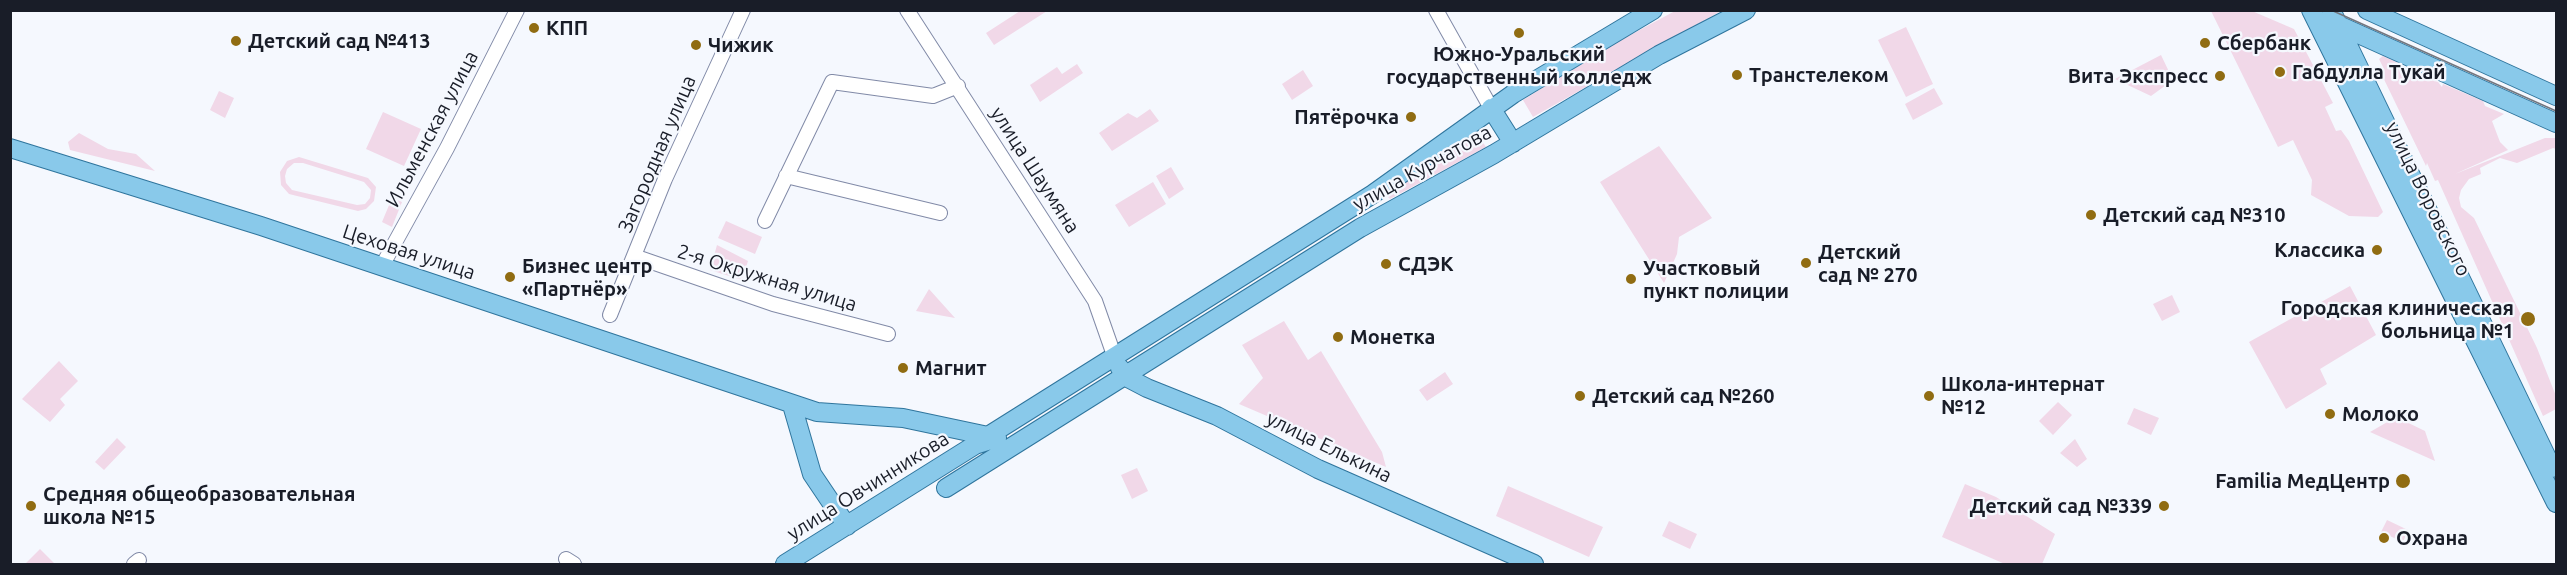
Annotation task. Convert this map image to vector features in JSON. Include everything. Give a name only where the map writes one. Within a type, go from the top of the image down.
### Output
[{"type":"main road","name":"улица Курчатова","points":[[1115,358],[1373,194],[1491,108],[1653,10]]},
{"type":"main road","name":"улица Курчатова","points":[[1126,377],[1360,228],[1513,143],[1659,56],[1746,10]]},
{"type":"main road","points":[[2367,10],[2556,96]]},
{"type":"main road","points":[[2319,14],[2556,123]]},
{"type":"main road","name":"улица Воровского","points":[[2319,14],[2556,476]]},
{"type":"main road","name":"улица Воровского","points":[[2319,14],[2556,503]]},
{"type":"main road","points":[[1491,108],[1513,143]]},
{"type":"main road","name":"Цеховая улица","points":[[10,148],[382,266],[792,405],[833,415],[903,418],[982,441]]},
{"type":"main road","points":[[946,488],[1126,377],[1115,358]]},
{"type":"main road","name":"улица Овчинникова","points":[[785,564],[1115,358]]},
{"type":"main road","name":"улица Елькина","points":[[1126,377],[1146,388],[1217,416],[1318,469],[1534,564]]},
{"type":"main road","points":[[792,405],[812,474],[847,526]]},
{"type":"main road","points":[[982,441],[1055,420]]},
{"type":"street","name":"Ильменская улица","points":[[382,266],[447,148],[517,10]]},
{"type":"street","name":"Загородная улица","points":[[610,315],[665,179],[743,10]]},
{"type":"street","name":"улица Шаумяна","points":[[907,10],[1095,301],[1115,358]]},
{"type":"street","points":[[1436,10],[1491,108]]},
{"type":"street","points":[[765,221],[832,82],[933,96],[958,86]]},
{"type":"street","points":[[786,176],[940,213]]},
{"type":"street","name":"2-я Окружная улица","points":[[634,256],[773,304],[888,334]]},
{"type":"shaded area","points":[[1020,11],[1047,11],[994,45],[986,33]]},
{"type":"shaded area","points":[[1675,11],[1721,11],[1533,117],[1523,100],[1608,47]]},
{"type":"shaded area","points":[[2211,11],[2252,11],[2294,29],[2333,103],[2325,107],[2336,131],[2341,130],[2349,141],[2383,212],[2378,217],[2349,216],[2311,195],[2312,180],[2293,140],[2278,147]]},
{"type":"shaded area","points":[[1906,27],[1933,84],[1906,97],[1878,40]]},
{"type":"shaded area","points":[[2161,55],[2173,80],[2151,96],[2115,79]]},
{"type":"shaded area","points":[[2383,56],[2403,65],[2393,65],[2407,68],[2438,82],[2442,87],[2443,84],[2483,101],[2485,106],[2504,114],[2492,121],[2500,142],[2508,150],[2455,174],[2545,138],[2556,138],[2556,149],[2553,148],[2517,163],[2500,158],[2480,168],[2481,174],[2469,179],[2461,190],[2459,198],[2461,207],[2474,218],[2537,348],[2556,396],[2556,409],[2543,416],[2438,180],[2435,181],[2427,163],[2426,166],[2378,67],[2383,67],[2379,59]]},
{"type":"shaded area","points":[[1077,64],[1083,73],[1040,102],[1030,85],[1057,67],[1062,74]]},
{"type":"shaded area","points":[[1303,70],[1313,86],[1292,100],[1282,84]]},
{"type":"shaded area","points":[[1934,88],[1943,104],[1913,120],[1905,104]]},
{"type":"shaded area","points":[[219,91],[234,98],[225,118],[210,110]]},
{"type":"shaded area","points":[[1150,109],[1159,121],[1112,151],[1099,133],[1128,113],[1137,118]]},
{"type":"shaded area","points":[[383,112],[421,129],[404,166],[366,149]]},
{"type":"shaded area","points":[[1475,131],[1486,147],[1390,199],[1387,196]]},
{"type":"shaded area","points":[[79,133],[108,149],[136,154],[155,171],[70,150],[68,142]]},
{"type":"shaded area","points":[[1659,146],[1712,218],[1679,237],[1677,254],[1664,283],[1600,182]]},
{"type":"shaded area","points":[[299,157],[368,178],[376,187],[374,201],[366,209],[358,211],[289,194],[281,185],[280,172],[287,161]],"holes":[[[294,163],[303,163],[364,182],[371,190],[370,198],[365,204],[357,205],[292,190],[286,183],[287,169]]]},
{"type":"shaded area","points":[[1171,167],[1184,189],[1169,199],[1156,176]]},
{"type":"shaded area","points":[[1153,182],[1166,204],[1129,227],[1115,205]]},
{"type":"shaded area","points":[[392,198],[402,202],[392,227],[382,222]]},
{"type":"shaded area","points":[[726,221],[762,237],[755,254],[718,238]]},
{"type":"shaded area","points":[[717,245],[748,261],[742,280],[710,270]]},
{"type":"shaded area","points":[[2350,286],[2376,335],[2320,369],[2327,384],[2286,409],[2249,342]]},
{"type":"shaded area","points":[[929,289],[955,318],[916,311]]},
{"type":"shaded area","points":[[2172,295],[2180,312],[2162,321],[2153,304]]},
{"type":"shaded area","points":[[1284,321],[1308,360],[1321,351],[1382,452],[1386,467],[1239,404],[1263,378],[1242,345]]},
{"type":"shaded area","points":[[59,361],[78,381],[60,399],[65,405],[50,422],[22,399]]},
{"type":"shaded area","points":[[1445,372],[1453,384],[1427,401],[1419,390]]},
{"type":"shaded area","points":[[2058,402],[2072,415],[2053,435],[2039,421]]},
{"type":"shaded area","points":[[2134,408],[2159,418],[2151,435],[2127,424]]},
{"type":"shaded area","points":[[2396,417],[2425,431],[2435,461],[2370,432]]},
{"type":"shaded area","points":[[117,438],[126,447],[104,470],[95,462]]},
{"type":"shaded area","points":[[2075,439],[2087,459],[2077,467],[2060,453]]},
{"type":"shaded area","points":[[1137,468],[1148,491],[1132,499],[1121,475]]},
{"type":"shaded area","points":[[1965,484],[1996,497],[2055,534],[2042,564],[2005,564],[1942,537]]},
{"type":"shaded area","points":[[1508,486],[1603,527],[1589,557],[1496,516]]},
{"type":"shaded area","points":[[2387,520],[2408,530],[2403,542],[2381,532]]},
{"type":"shaded area","points":[[1669,521],[1697,534],[1690,549],[1662,536]]},
{"type":"shaded area","points":[[40,549],[55,564],[25,564]]},
{"type":"tram line","points":[[2331,10],[2556,111]]},
{"type":"place","name":"КПП","points":[[534,28]]},
{"type":"place","name":"Южно-Уральский государственный колледж","points":[[1519,33]]},
{"type":"place","name":"Детский сад №413","points":[[236,41]]},
{"type":"place","name":"Сбербанк","points":[[2205,43]]},
{"type":"place","name":"Чижик","points":[[696,45]]},
{"type":"place","name":"Габдулла Тукай","points":[[2280,72]]},
{"type":"place","name":"Транстелеком","points":[[1737,75]]},
{"type":"place","name":"Вита Экспресс","points":[[2220,76]]},
{"type":"place","name":"Пятёрочка","points":[[1411,117]]},
{"type":"place","name":"Детский сад №310","points":[[2091,215]]},
{"type":"place","name":"Классика","points":[[2377,250]]},
{"type":"place","name":"Детский сад № 270","points":[[1806,263]]},
{"type":"place","name":"СДЭК","points":[[1386,264]]},
{"type":"place","name":"Бизнес центр «Партнёр»","points":[[510,277]]},
{"type":"place","name":"Участковый пункт полиции","points":[[1631,279]]},
{"type":"place","name":"Городская клиническая больница №1","points":[[2528,319]]},
{"type":"place","name":"Монетка","points":[[1338,337]]},
{"type":"place","name":"Магнит","points":[[903,368]]},
{"type":"place","name":"Детский сад №260","points":[[1580,396]]},
{"type":"place","name":"Школа-интернат №12","points":[[1929,396]]},
{"type":"place","name":"Молоко","points":[[2330,414]]},
{"type":"place","name":"Familia МедЦентр","points":[[2403,481]]},
{"type":"place","name":"Средняя общеобразовательная школа №15","points":[[31,506]]},
{"type":"place","name":"Детский сад №339","points":[[2164,506]]},
{"type":"place","name":"Охрана","points":[[2384,538]]}]
